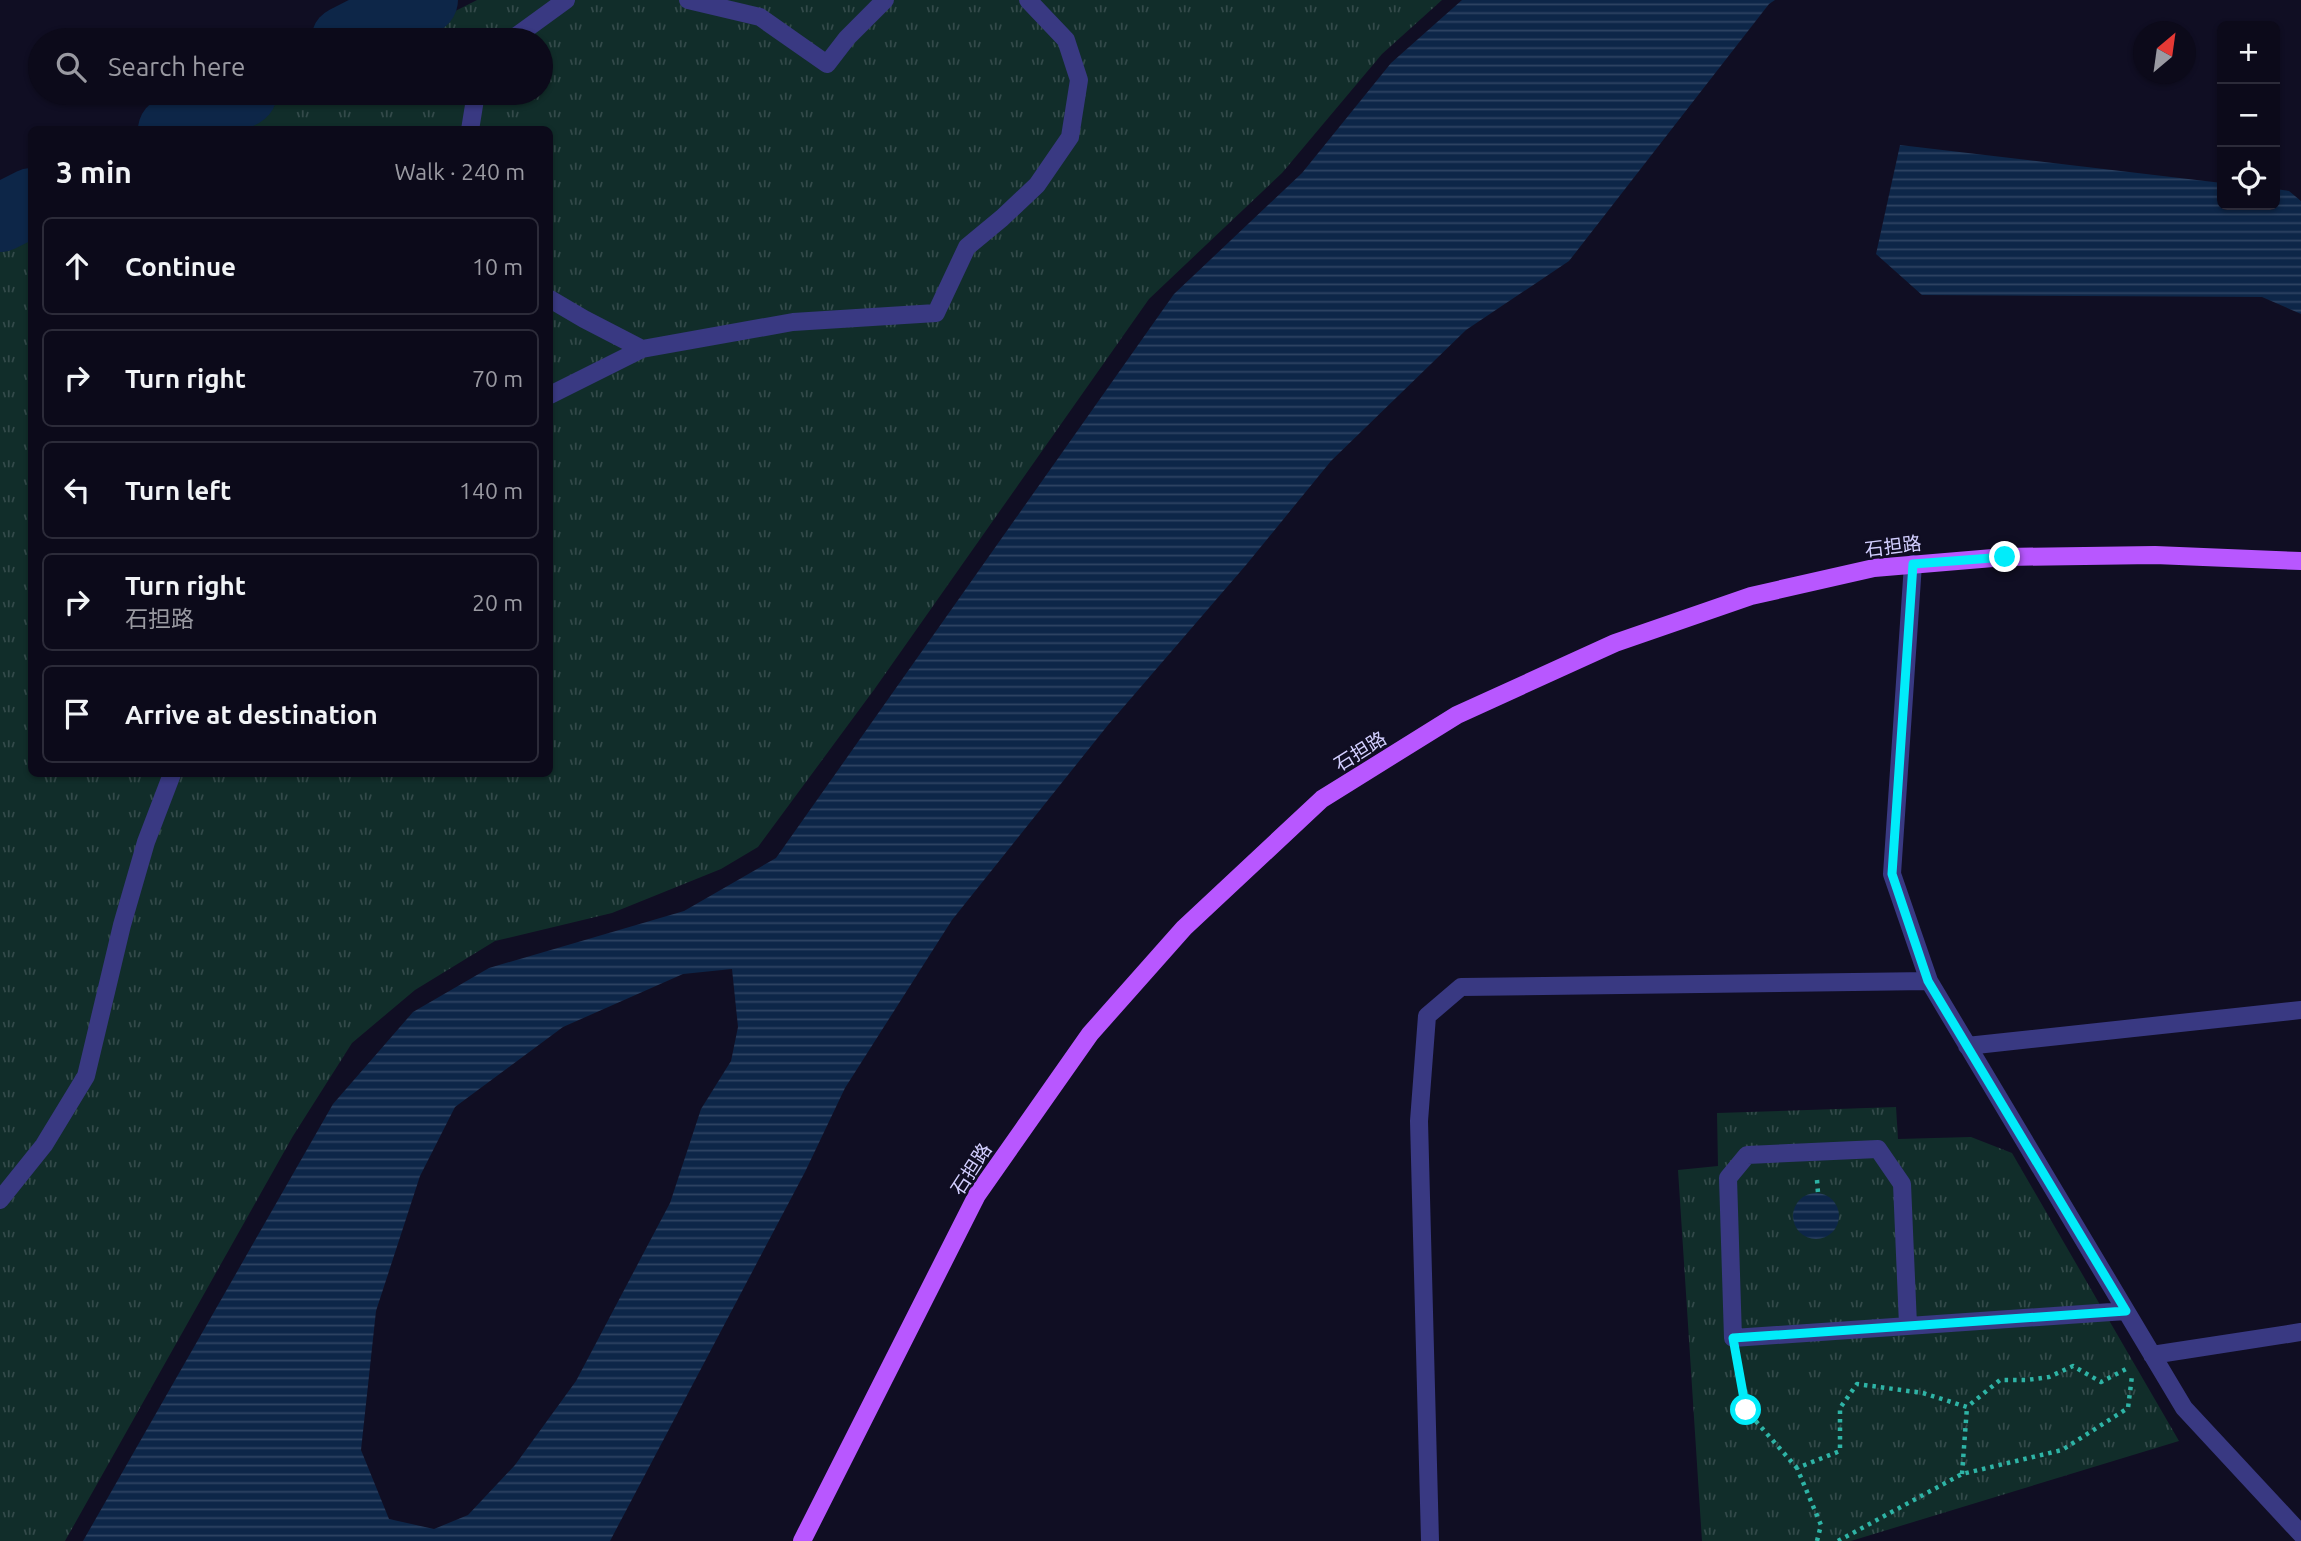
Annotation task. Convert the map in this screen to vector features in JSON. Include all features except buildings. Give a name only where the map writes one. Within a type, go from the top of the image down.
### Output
[{"type":"main road","name":"石担路","points":[[802,1541],[977,1195],[1090,1034],[1184,928],[1322,799],[1457,715],[1615,643],[1751,596],[1874,568],[2005,557],[2128,556],[2301,561]]},
{"type":"lane","points":[[528,28],[566,0]]},
{"type":"lane","points":[[688,0],[760,18],[827,64],[847,38],[885,0]]},
{"type":"lane","points":[[553,394],[642,349],[793,321],[936,313],[967,247],[1037,185],[1070,137],[1079,80],[1066,40],[1028,0]]},
{"type":"lane","points":[[471,126],[474,105]]},
{"type":"lane","points":[[553,301],[642,349]]},
{"type":"lane","points":[[1913,564],[1892,874],[1928,981],[2184,1408],[2301,1534]]},
{"type":"lane","points":[[0,1200],[44,1145],[86,1076],[122,925],[146,842],[171,777]]},
{"type":"lane","points":[[1430,1541],[1419,1121],[1427,1016],[1461,987],[1928,981]]},
{"type":"lane","points":[[1967,1046],[2301,1010]]},
{"type":"lane","points":[[1908,1325],[1902,1184],[1878,1149],[1747,1155],[1728,1178],[1733,1338],[2126,1311]]},
{"type":"lane","points":[[2152,1355],[2301,1332]]},
{"type":"path","points":[[1733,1338],[1746,1410],[1797,1468],[1821,1525],[1817,1541]]},
{"type":"path","points":[[1838,1541],[1962,1474],[2062,1450],[2128,1408],[2134,1365],[2101,1382],[2073,1366],[2049,1377],[2000,1380],[1967,1407],[1962,1474]]},
{"type":"path","points":[[1797,1468],[1840,1451],[1840,1408],[1857,1384],[1923,1393],[1967,1407]]},
{"type":"green space","points":[[477,0],[1442,0],[1382,54],[1282,173],[1149,299],[876,687],[758,847],[721,869],[612,913],[495,941],[415,990],[352,1043],[293,1136],[65,1541],[0,1541],[0,248],[28,234],[28,777],[553,777],[553,126],[230,126],[271,105],[553,105],[553,28],[422,28]]},
{"type":"green space","points":[[1896,1107],[1898,1139],[1971,1137],[2012,1153],[2179,1441],[1851,1541],[1702,1541],[1678,1170],[1718,1166],[1717,1113]]},
{"type":"water","points":[[1462,0],[1775,0],[1769,4],[1569,261],[1466,330],[1331,461],[1246,565],[1108,725],[952,920],[845,1088],[805,1172],[610,1541],[83,1541],[333,1104],[413,1012],[489,968],[684,911],[776,858],[1174,294],[1302,173],[1391,63]],"holes":[[[732,969],[738,1027],[731,1061],[701,1109],[670,1203],[576,1381],[515,1465],[468,1515],[434,1529],[389,1519],[361,1450],[376,1311],[420,1176],[455,1107],[563,1027],[683,974]]]},
{"type":"water","points":[[1900,145],[2217,182],[2217,210],[2280,210],[2280,190],[2289,191],[2301,201],[2301,314],[2262,297],[1922,295],[1876,254]]},
{"type":"water","points":[[1816,1193],[1832,1200],[1839,1216],[1832,1232],[1816,1239],[1800,1232],[1793,1216],[1800,1200]]},
{"type":"waterway","points":[[369,28],[424,0]]},
{"type":"waterway","points":[[180,126],[220,105]]},
{"type":"waterway","points":[[0,218],[28,204]]},
{"type":"route","points":[[1746,1410],[1733,1338],[2126,1311],[1928,981],[1892,874],[1913,564],[2005,557]]}]
